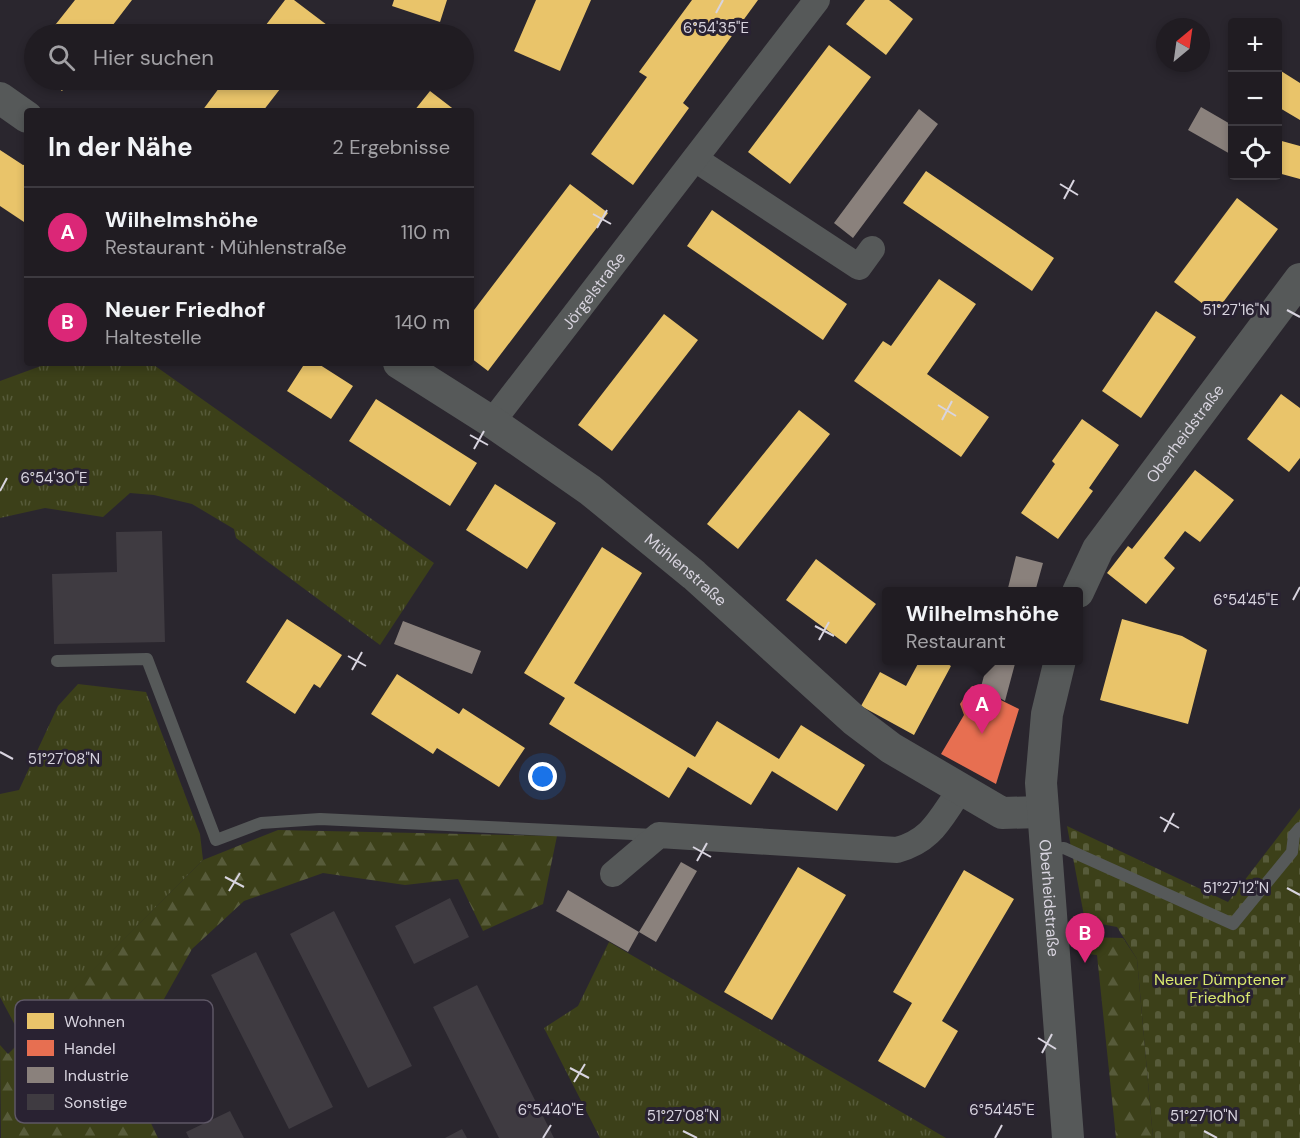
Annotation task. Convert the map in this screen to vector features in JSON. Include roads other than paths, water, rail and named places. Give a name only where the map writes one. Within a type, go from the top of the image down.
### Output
[{"type":"street","name":"Jörgelstraße","points":[[492,422],[817,0]]},
{"type":"street","points":[[0,98],[24,115]]},
{"type":"street","points":[[695,159],[859,267],[872,249]]},
{"type":"street","name":"Oberheidstraße","points":[[1080,587],[1098,549],[1300,279]]},
{"type":"street","name":"Mühlenstraße","points":[[404,366],[492,422],[590,490],[694,575],[863,727],[891,748],[1002,813],[1041,812]]},
{"type":"street","name":"Oberheidstraße","points":[[1059,665],[1047,714],[1041,812],[1068,1138]]},
{"type":"street","points":[[613,874],[658,835],[897,850],[916,844],[929,834],[961,789]]},
{"type":"lane","points":[[57,661],[147,659],[216,840],[261,823],[320,819],[658,835]]},
{"type":"lane","points":[[1044,849],[1064,848],[1233,924],[1292,852],[1294,835],[1300,828]]},
{"type":"place","name":"Wilhelmshöhe","points":[[982,734]]},
{"type":"place","name":"Neuer Friedhof","points":[[1085,963]]},
{"type":"park label","name":"Neuer Dümptener Friedhof","points":[[1220,988]]}]
